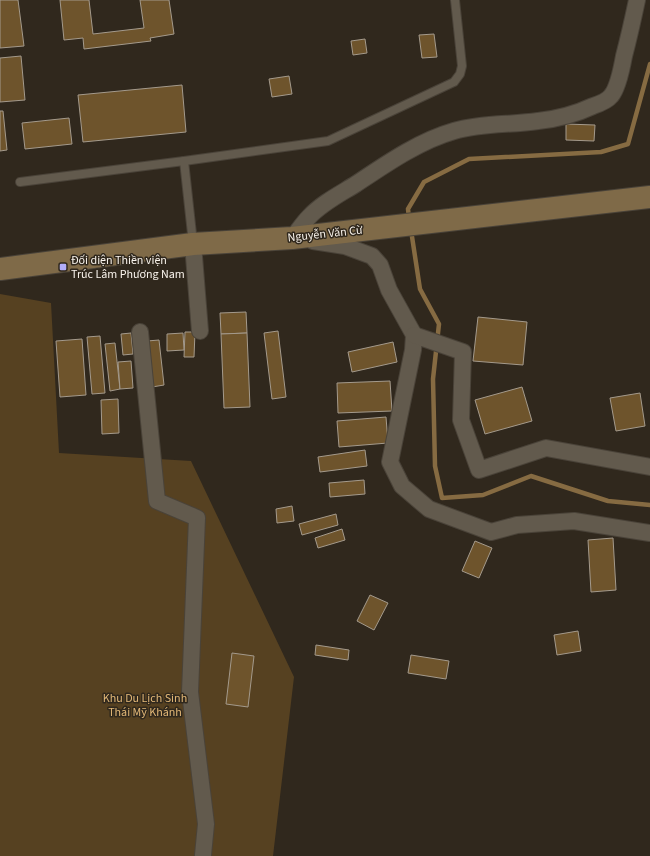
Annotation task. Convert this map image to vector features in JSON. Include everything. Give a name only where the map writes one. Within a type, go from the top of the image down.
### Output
[{"type":"main road","name":"Nguyễn Văn Cừ","points":[[0,268],[193,244],[292,238],[650,197]]},
{"type":"street","points":[[292,238],[309,217],[326,203],[421,144],[453,131],[507,123],[537,122],[574,114],[601,103],[611,96],[616,87],[637,0]]},
{"type":"street","points":[[292,238],[346,246],[372,256],[380,265],[389,290],[414,336],[413,350],[390,462],[402,486],[429,509],[491,532],[517,525],[574,521],[650,533]]},
{"type":"street","points":[[193,244],[200,331]]},
{"type":"street","points":[[140,332],[157,501],[197,518],[190,692],[206,824],[202,856]]},
{"type":"street","points":[[414,336],[463,352],[461,420],[479,470],[546,448],[650,467]]},
{"type":"lane","points":[[20,182],[328,141],[454,82],[460,74],[462,66],[455,0]]},
{"type":"lane","points":[[184,161],[193,244]]},
{"type":"green space","name":"Khu Du Lịch Sinh Thái Mỹ Khánh","points":[[0,294],[51,303],[59,453],[191,461],[294,677],[273,856],[0,856]]},
{"type":"building","points":[[0,0],[18,0],[24,46],[0,48]]},
{"type":"building","points":[[60,0],[89,0],[93,34],[144,28],[140,0],[169,0],[174,34],[150,38],[151,41],[84,49],[83,38],[64,40]]},
{"type":"building","points":[[434,34],[437,57],[422,58],[419,35]]},
{"type":"building","points":[[365,39],[367,53],[353,55],[351,41]]},
{"type":"building","points":[[21,56],[25,100],[0,102],[0,58]]},
{"type":"building","points":[[289,76],[292,94],[272,97],[269,79]]},
{"type":"building","points":[[182,85],[186,132],[83,142],[78,95]]},
{"type":"building","points":[[0,111],[3,111],[7,150],[0,151]]},
{"type":"building","points":[[69,118],[72,144],[25,149],[22,123]]},
{"type":"building","points":[[566,124],[595,125],[594,141],[566,140]]},
{"type":"building","points":[[246,312],[247,333],[221,334],[220,313]]},
{"type":"building","points":[[478,317],[527,322],[523,365],[473,361]]},
{"type":"building","points":[[278,331],[286,397],[272,399],[264,333]]},
{"type":"building","points":[[185,332],[195,332],[194,357],[184,357]]},
{"type":"building","points":[[131,333],[133,354],[123,355],[121,334]]},
{"type":"building","points":[[183,333],[184,350],[167,351],[167,334]]},
{"type":"building","points":[[247,333],[250,407],[224,408],[221,334]]},
{"type":"building","points":[[100,336],[105,393],[92,394],[87,337]]},
{"type":"building","points":[[82,339],[86,395],[60,397],[56,341]]},
{"type":"building","points":[[159,340],[164,385],[152,387],[147,341]]},
{"type":"building","points":[[393,342],[397,362],[352,372],[348,352]]},
{"type":"building","points":[[115,343],[120,389],[110,391],[105,344]]},
{"type":"building","points":[[131,361],[133,388],[120,389],[118,362]]},
{"type":"building","points":[[390,381],[392,411],[338,413],[337,383]]},
{"type":"building","points":[[522,387],[532,421],[485,434],[475,400]]},
{"type":"building","points":[[640,393],[645,426],[616,431],[610,398]]},
{"type":"building","points":[[118,399],[119,433],[102,434],[101,400]]},
{"type":"building","points":[[386,417],[388,443],[339,447],[337,421]]},
{"type":"building","points":[[365,450],[367,466],[320,472],[318,457]]},
{"type":"building","points":[[364,480],[365,494],[330,497],[329,483]]},
{"type":"building","points":[[292,506],[294,521],[277,523],[276,509]]},
{"type":"building","points":[[336,514],[338,525],[302,535],[299,524]]},
{"type":"building","points":[[342,529],[345,540],[318,548],[315,538]]},
{"type":"building","points":[[613,538],[616,590],[591,592],[588,540]]},
{"type":"building","points":[[475,541],[492,548],[479,578],[462,571]]},
{"type":"building","points":[[370,595],[388,603],[374,630],[357,621]]},
{"type":"building","points":[[578,631],[581,651],[557,655],[554,635]]},
{"type":"building","points":[[316,645],[349,650],[348,660],[315,655]]},
{"type":"building","points":[[232,653],[254,656],[248,707],[226,704]]},
{"type":"building","points":[[411,655],[449,661],[446,679],[408,673]]},
{"type":"waterway","points":[[409,218],[408,209],[424,182],[469,159],[601,152],[628,144],[650,64]]},
{"type":"waterway","points":[[411,230],[420,289],[439,324],[433,379],[435,466],[442,498],[483,495],[531,476],[608,501],[650,505]]},
{"type":"place","name":"Đối diện Thiền viện Trúc Lâm Phương Nam","points":[[63,267]]}]
